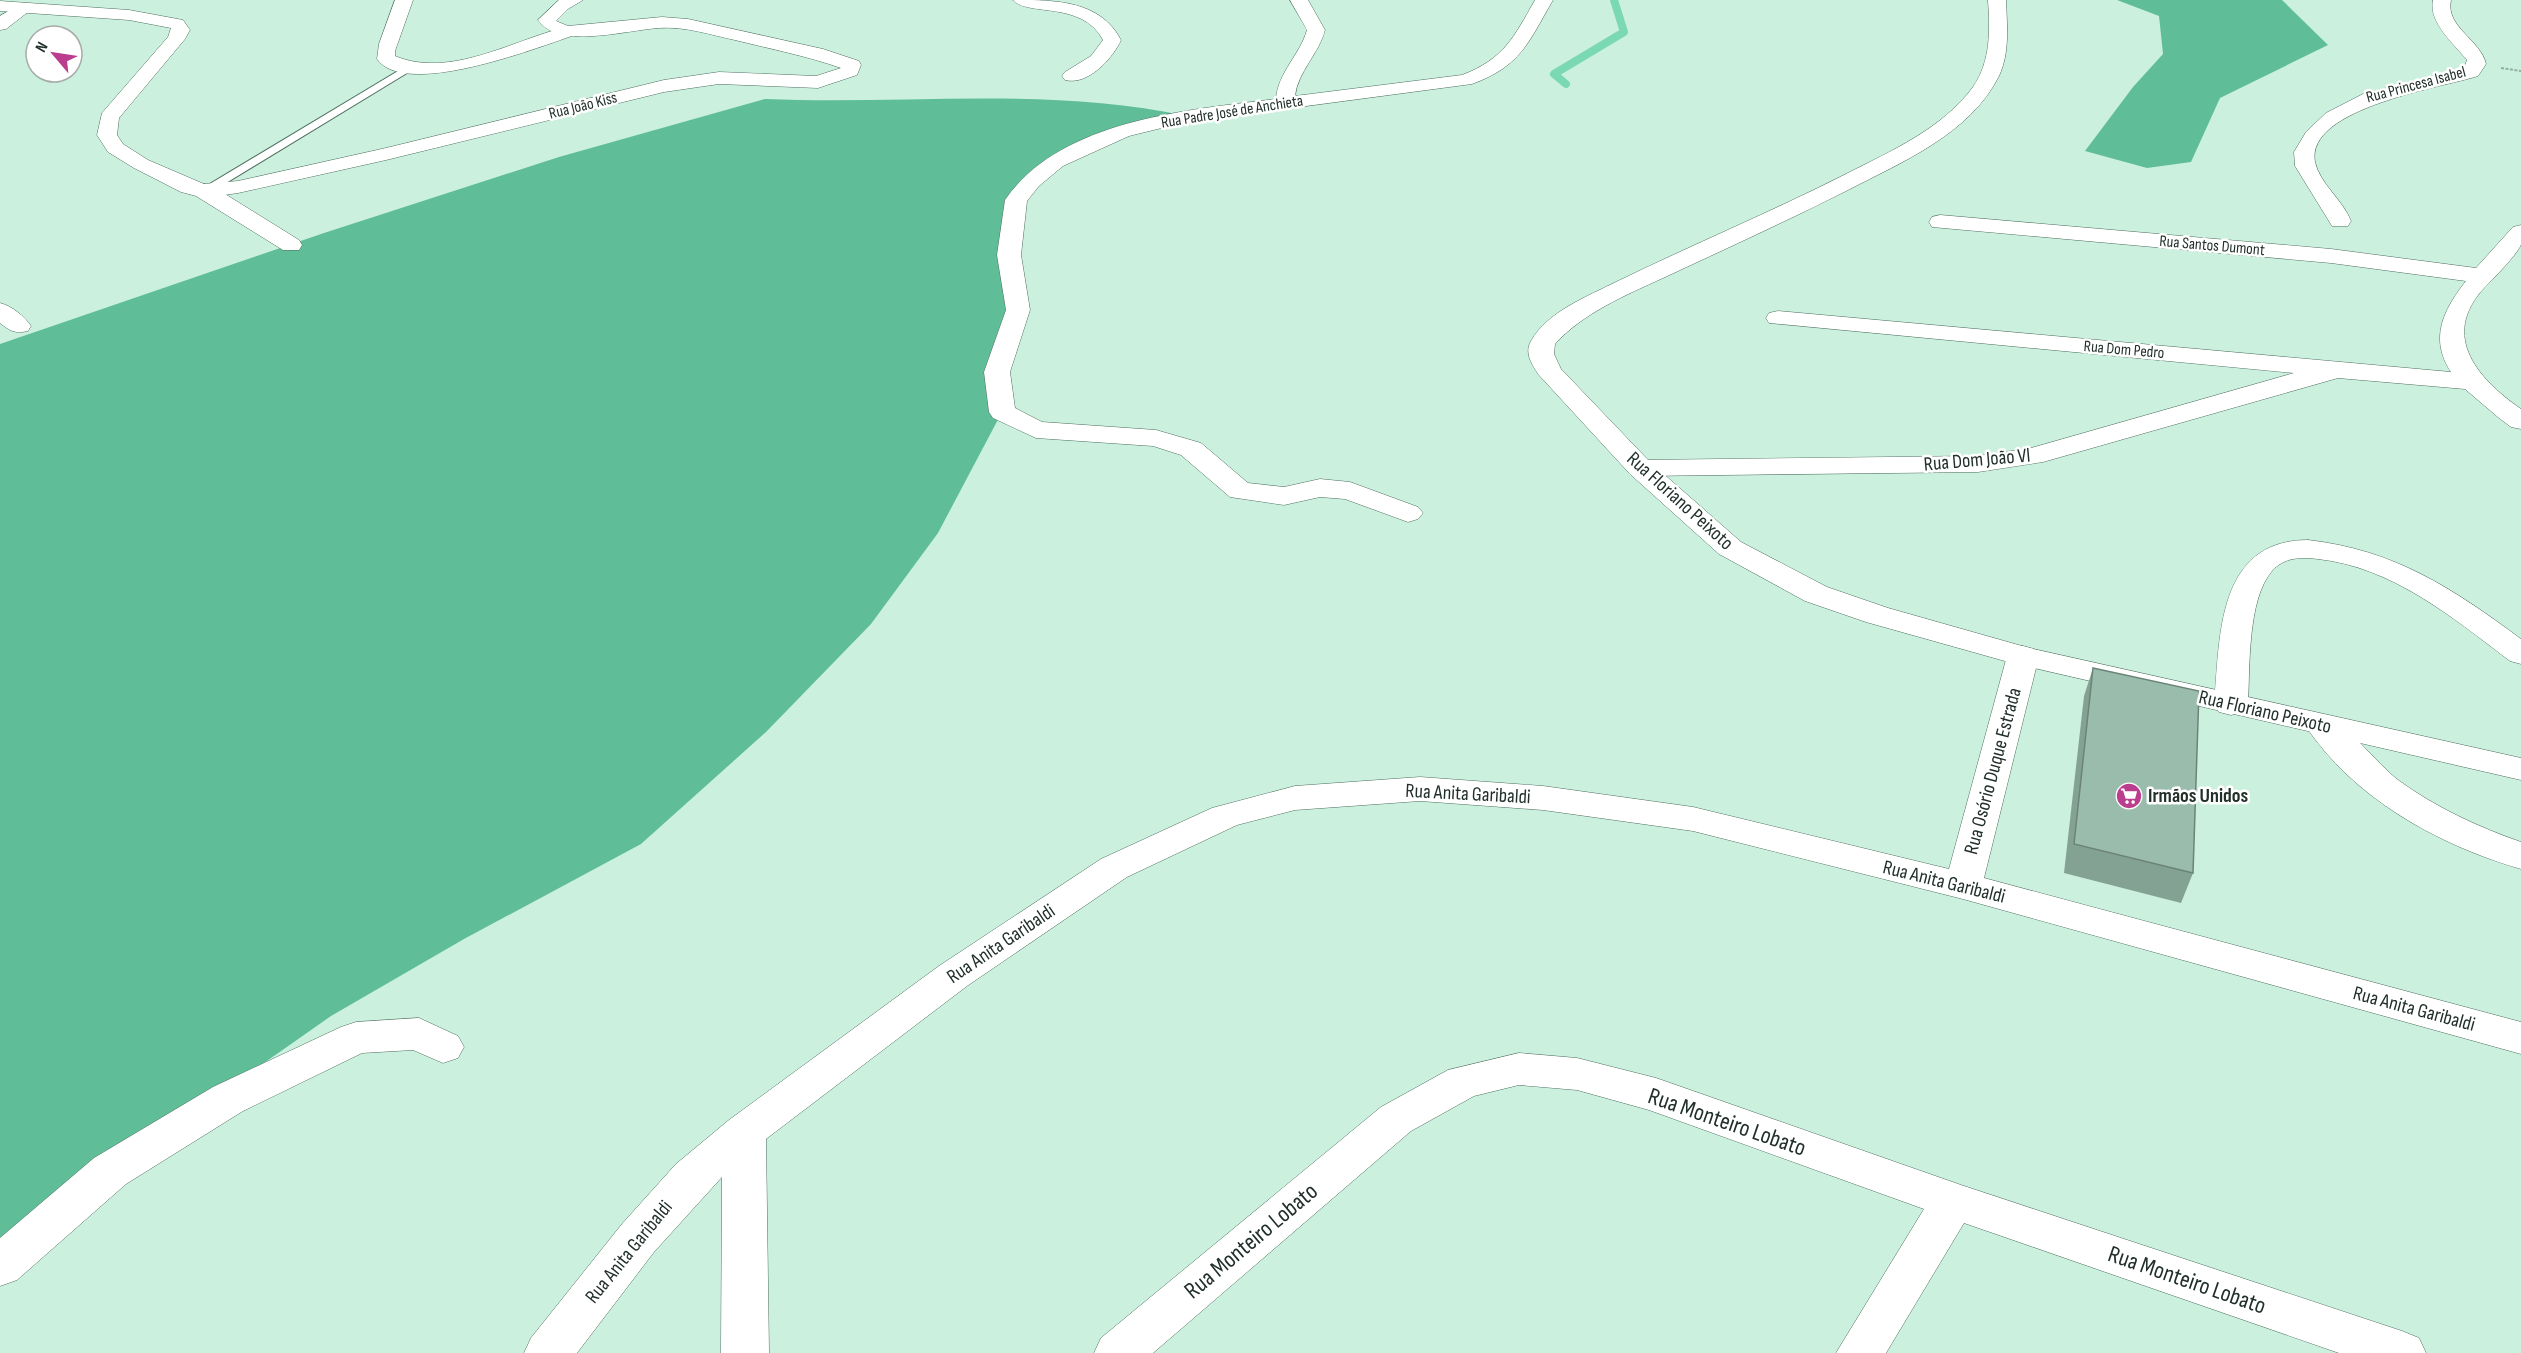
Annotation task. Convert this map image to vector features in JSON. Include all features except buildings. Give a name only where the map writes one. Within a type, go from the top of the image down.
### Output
[{"type":"street","points":[[404,0],[403,9],[385,51],[386,59],[394,65],[408,68]]},
{"type":"street","points":[[566,33],[551,26],[547,20],[562,5],[574,0]]},
{"type":"street","points":[[1022,0],[1074,9],[1092,16],[1109,29],[1112,40],[1107,51],[1072,76]]},
{"type":"street","points":[[1285,103],[1288,78],[1314,40],[1316,30],[1299,0]]},
{"type":"street","name":"Rua Padre José de Anchieta","points":[[1408,513],[1350,491],[1320,488],[1284,496],[1240,491],[1191,449],[1156,438],[1036,430],[1002,412],[997,372],[1018,310],[1009,255],[1016,200],[1031,181],[1080,149],[1122,132],[1186,116],[1417,88],[1465,80],[1487,72],[1503,62],[1516,47],[1544,0]]},
{"type":"street","name":"Rua Floriano Peixoto","points":[[1997,0],[1999,35],[1995,61],[1985,84],[1967,105],[1934,135],[1755,228],[1610,296],[1557,325],[1541,342],[1541,358],[1551,374],[1640,468],[1730,548],[1816,594],[1877,615],[2023,656],[2521,769]]},
{"type":"street","name":"Rua Princesa Isabel","points":[[2340,221],[2337,211],[2306,166],[2304,154],[2308,142],[2331,117],[2357,101],[2471,72],[2478,64],[2476,59],[2448,26],[2440,9],[2442,0]]},
{"type":"street","name":"Rua João Kiss","points":[[0,6],[129,15],[177,24],[182,30],[176,39],[109,117],[107,135],[115,148],[141,164],[189,187],[204,191],[238,187],[386,154],[664,86],[719,78],[818,82],[850,71],[852,65],[823,55],[688,24],[662,22],[566,33],[474,61],[448,66],[408,68]]},
{"type":"street","points":[[0,25],[22,8]]},
{"type":"street","points":[[204,191],[291,245]]},
{"type":"street","name":"Rua Santos Dumont","points":[[1940,222],[2331,256],[2484,276]]},
{"type":"street","points":[[2521,232],[2464,301],[2452,324],[2453,349],[2470,382],[2521,421]]},
{"type":"street","points":[[0,310],[19,326]]},
{"type":"street","name":"Rua Dom Pedro","points":[[1778,318],[2470,382]]},
{"type":"street","name":"Rua Dom João Vl","points":[[1640,468],[1978,464],[2033,456],[2338,369]]},
{"type":"street","points":[[2231,705],[2242,608],[2257,570],[2271,555],[2298,548],[2328,549],[2369,559],[2393,568],[2439,594],[2521,654]]},
{"type":"street","name":"Rua Osório Duque Estrada","points":[[1963,886],[2023,656]]},
{"type":"street","points":[[2322,725],[2351,757],[2384,787],[2432,818],[2485,843],[2521,856]]},
{"type":"street","name":"Rua Anita Garibaldi","points":[[548,1353],[638,1238],[692,1177],[744,1132],[953,976],[1114,868],[1225,816],[1295,798],[1420,789],[1543,798],[1693,819],[1963,886],[2521,1038]]},
{"type":"street","points":[[0,1266],[110,1171],[228,1099],[356,1038],[419,1034],[443,1047]]},
{"type":"street","name":"Rua Monteiro Lobato","points":[[1118,1353],[1396,1119],[1463,1082],[1519,1069],[1577,1074],[1656,1095],[1953,1201],[2402,1353]]},
{"type":"street","points":[[744,1132],[746,1353]]},
{"type":"street","points":[[1860,1353],[1953,1201]]},
{"type":"lane","points":[[204,191],[408,68]]},
{"type":"green space","points":[[2117,0],[2282,0],[2328,45],[2220,98],[2191,162],[2147,168],[2085,151],[2133,87],[2163,54],[2159,16]]},
{"type":"green space","points":[[765,99],[1030,99],[1134,107],[1186,116],[1080,149],[1016,200],[1002,412],[938,533],[871,624],[766,732],[641,844],[464,939],[331,1016],[110,1171],[0,1266],[0,344],[324,233],[559,157]]},
{"type":"waterway","points":[[1566,84],[1554,74],[1624,32],[1614,0]]},
{"type":"place","name":"Irmãos Unidos","points":[[2129,796]]}]
